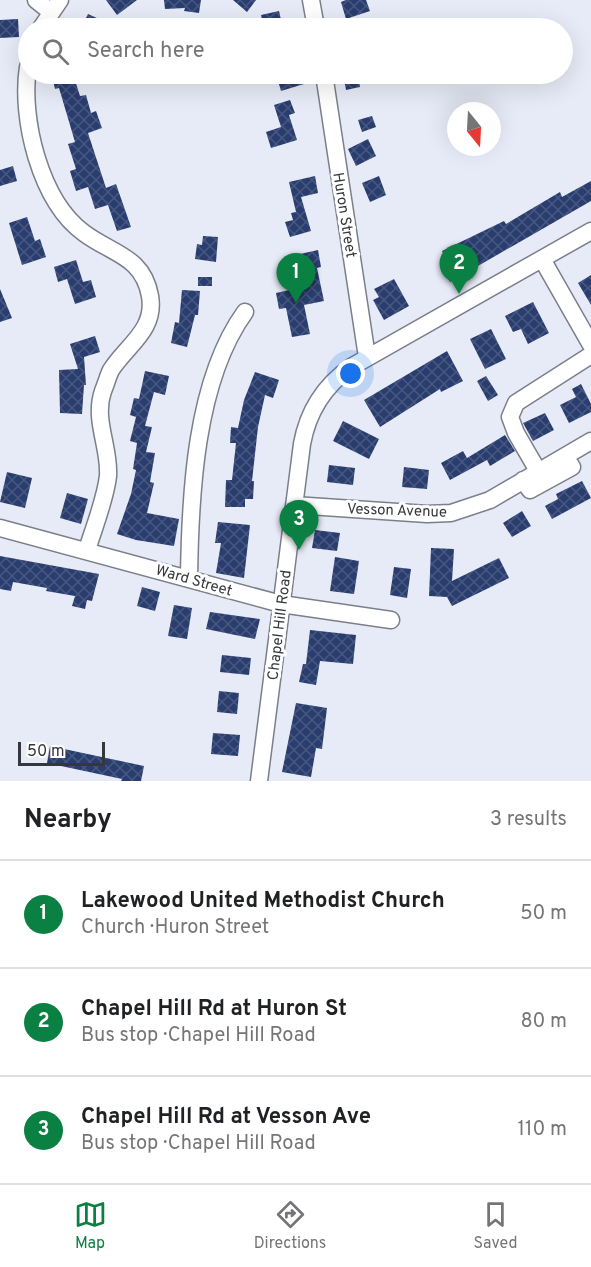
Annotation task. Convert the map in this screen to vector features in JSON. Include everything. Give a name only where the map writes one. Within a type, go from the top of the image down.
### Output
[{"type":"street","points":[[36,0],[56,6]]},
{"type":"street","points":[[311,0],[314,18]]},
{"type":"street","points":[[27,84],[30,130],[50,189],[74,225],[96,241],[129,258],[141,274],[150,294],[150,315],[145,330],[111,370],[102,394],[99,413],[108,478],[87,550]]},
{"type":"street","name":"Huron Street","points":[[326,84],[367,357]]},
{"type":"street","name":"Chapel Hill Road","points":[[259,781],[302,444],[314,406],[330,384],[367,357],[591,231]]},
{"type":"street","points":[[542,259],[591,345]]},
{"type":"street","points":[[189,579],[191,510],[199,433],[219,365],[234,327],[245,312]]},
{"type":"street","points":[[591,355],[516,403],[510,417],[531,475],[530,490],[572,467],[565,456],[591,441]]},
{"type":"street","name":"Vesson Avenue","points":[[294,505],[428,514],[451,513],[484,502],[531,475]]},
{"type":"street","name":"Ward Street","points":[[0,528],[281,604],[391,620]]},
{"type":"building","points":[[106,0],[137,0],[117,15]]},
{"type":"building","points":[[164,0],[201,0],[199,13],[184,11],[185,8],[165,9]]},
{"type":"building","points":[[233,0],[256,0],[247,12]]},
{"type":"building","points":[[366,0],[370,11],[346,18],[341,2]]},
{"type":"building","points":[[279,11],[281,18],[262,18],[261,15]]},
{"type":"building","points":[[18,19],[18,37],[0,38],[0,20]]},
{"type":"building","points":[[54,84],[76,84],[80,96],[86,95],[91,113],[96,111],[102,128],[88,133],[106,188],[116,184],[131,227],[117,231],[108,205],[95,209],[88,187],[76,191],[70,171],[76,169],[68,144],[75,142],[59,88],[55,89]]},
{"type":"building","points":[[279,84],[304,84],[281,91]]},
{"type":"building","points":[[345,84],[360,84],[360,87],[346,90]]},
{"type":"building","points":[[290,100],[295,113],[289,115],[297,140],[271,148],[266,132],[281,127],[274,105]]},
{"type":"building","points":[[372,116],[376,127],[362,132],[358,120]]},
{"type":"building","points":[[368,139],[376,156],[356,166],[348,149]]},
{"type":"building","points":[[13,166],[17,181],[0,186],[0,170]]},
{"type":"building","points":[[315,176],[318,193],[301,197],[311,231],[290,237],[285,222],[293,220],[291,213],[296,212],[289,182]]},
{"type":"building","points":[[379,176],[386,195],[370,202],[362,183]]},
{"type":"building","points":[[591,181],[591,201],[450,282],[443,267],[448,264],[442,251],[504,221],[506,224],[560,192],[562,197]]},
{"type":"building","points":[[27,217],[35,241],[40,239],[46,257],[22,265],[9,223]]},
{"type":"building","points":[[203,236],[218,237],[216,262],[195,259],[197,244],[202,245]]},
{"type":"building","points":[[318,250],[321,267],[317,268],[324,301],[304,305],[310,334],[292,337],[286,308],[279,309],[276,293],[298,288],[291,256]]},
{"type":"building","points":[[76,260],[83,282],[91,280],[96,297],[75,304],[67,279],[58,282],[54,267]]},
{"type":"building","points":[[591,275],[591,305],[578,283]]},
{"type":"building","points":[[198,277],[212,277],[212,286],[198,286]]},
{"type":"building","points":[[394,279],[409,306],[384,320],[373,300],[379,297],[374,289]]},
{"type":"building","points":[[0,289],[12,318],[0,322]]},
{"type":"building","points":[[182,290],[200,291],[198,315],[195,315],[187,347],[171,343],[175,322],[179,323]]},
{"type":"building","points":[[533,302],[549,333],[528,344],[521,329],[513,332],[505,316]]},
{"type":"building","points":[[491,329],[506,359],[485,369],[470,339]]},
{"type":"building","points":[[95,336],[100,352],[84,357],[86,385],[84,385],[82,414],[60,413],[59,370],[78,369],[70,344]]},
{"type":"building","points":[[447,351],[463,381],[441,392],[440,389],[380,427],[364,400]]},
{"type":"building","points":[[145,371],[169,376],[165,395],[154,392],[145,426],[152,427],[146,452],[155,453],[150,482],[154,483],[147,513],[179,519],[174,546],[136,540],[117,534],[131,494],[136,470],[133,469],[137,443],[130,441],[136,417],[130,415],[134,398],[139,399]]},
{"type":"building","points":[[255,372],[279,380],[273,398],[265,395],[258,427],[252,481],[254,481],[253,499],[245,499],[245,507],[225,507],[226,480],[232,480],[236,443],[230,443],[231,427],[238,428],[244,400]]},
{"type":"building","points":[[486,376],[498,395],[488,401],[477,381]]},
{"type":"building","points":[[581,384],[591,404],[591,412],[569,423],[560,405],[576,397],[572,389]]},
{"type":"building","points":[[545,413],[554,430],[533,441],[523,423]]},
{"type":"building","points":[[343,421],[379,439],[369,459],[333,441]]},
{"type":"building","points":[[505,435],[515,451],[490,466],[487,460],[450,480],[441,463],[463,451],[467,458]]},
{"type":"building","points":[[329,465],[355,468],[353,485],[327,482]]},
{"type":"building","points":[[404,467],[429,470],[427,489],[402,487]]},
{"type":"building","points":[[7,472],[32,478],[25,508],[0,502]]},
{"type":"building","points":[[582,481],[591,498],[552,519],[545,506],[558,499],[556,494]]},
{"type":"building","points":[[67,493],[88,499],[81,524],[60,518]]},
{"type":"building","points":[[522,511],[531,526],[512,537],[503,523]]},
{"type":"building","points":[[218,522],[250,525],[244,578],[216,573],[221,543],[215,543]]},
{"type":"building","points":[[315,530],[340,533],[337,551],[312,548]]},
{"type":"building","points":[[431,548],[454,549],[452,581],[499,558],[509,578],[452,606],[447,597],[429,596]]},
{"type":"building","points":[[0,556],[99,574],[92,601],[87,600],[85,609],[72,606],[75,596],[46,591],[47,588],[13,582],[11,591],[0,589]]},
{"type":"building","points":[[335,557],[359,561],[354,594],[330,591]]},
{"type":"building","points":[[394,567],[411,569],[407,598],[390,595]]},
{"type":"building","points":[[142,587],[160,592],[155,611],[137,606]]},
{"type":"building","points":[[174,605],[192,608],[187,639],[168,636]]},
{"type":"building","points":[[210,612],[260,619],[255,639],[206,629]]},
{"type":"building","points":[[310,630],[356,635],[353,664],[320,661],[316,685],[299,682],[303,664],[306,664]]},
{"type":"building","points":[[222,655],[251,658],[249,675],[220,672]]},
{"type":"building","points":[[219,691],[239,693],[237,714],[217,712]]},
{"type":"building","points":[[296,703],[327,708],[322,749],[316,748],[311,777],[282,772]]},
{"type":"building","points":[[213,733],[240,735],[238,756],[211,754]]},
{"type":"building","points":[[50,746],[144,766],[141,781],[121,781],[122,779],[47,763]]},
{"type":"place","name":"Chapel Hill Rd at Huron St","points":[[459,294]]},
{"type":"place","name":"Lakewood United Methodist Church","points":[[296,303]]},
{"type":"place","name":"Chapel Hill Rd at Vesson Ave","points":[[299,550]]}]
